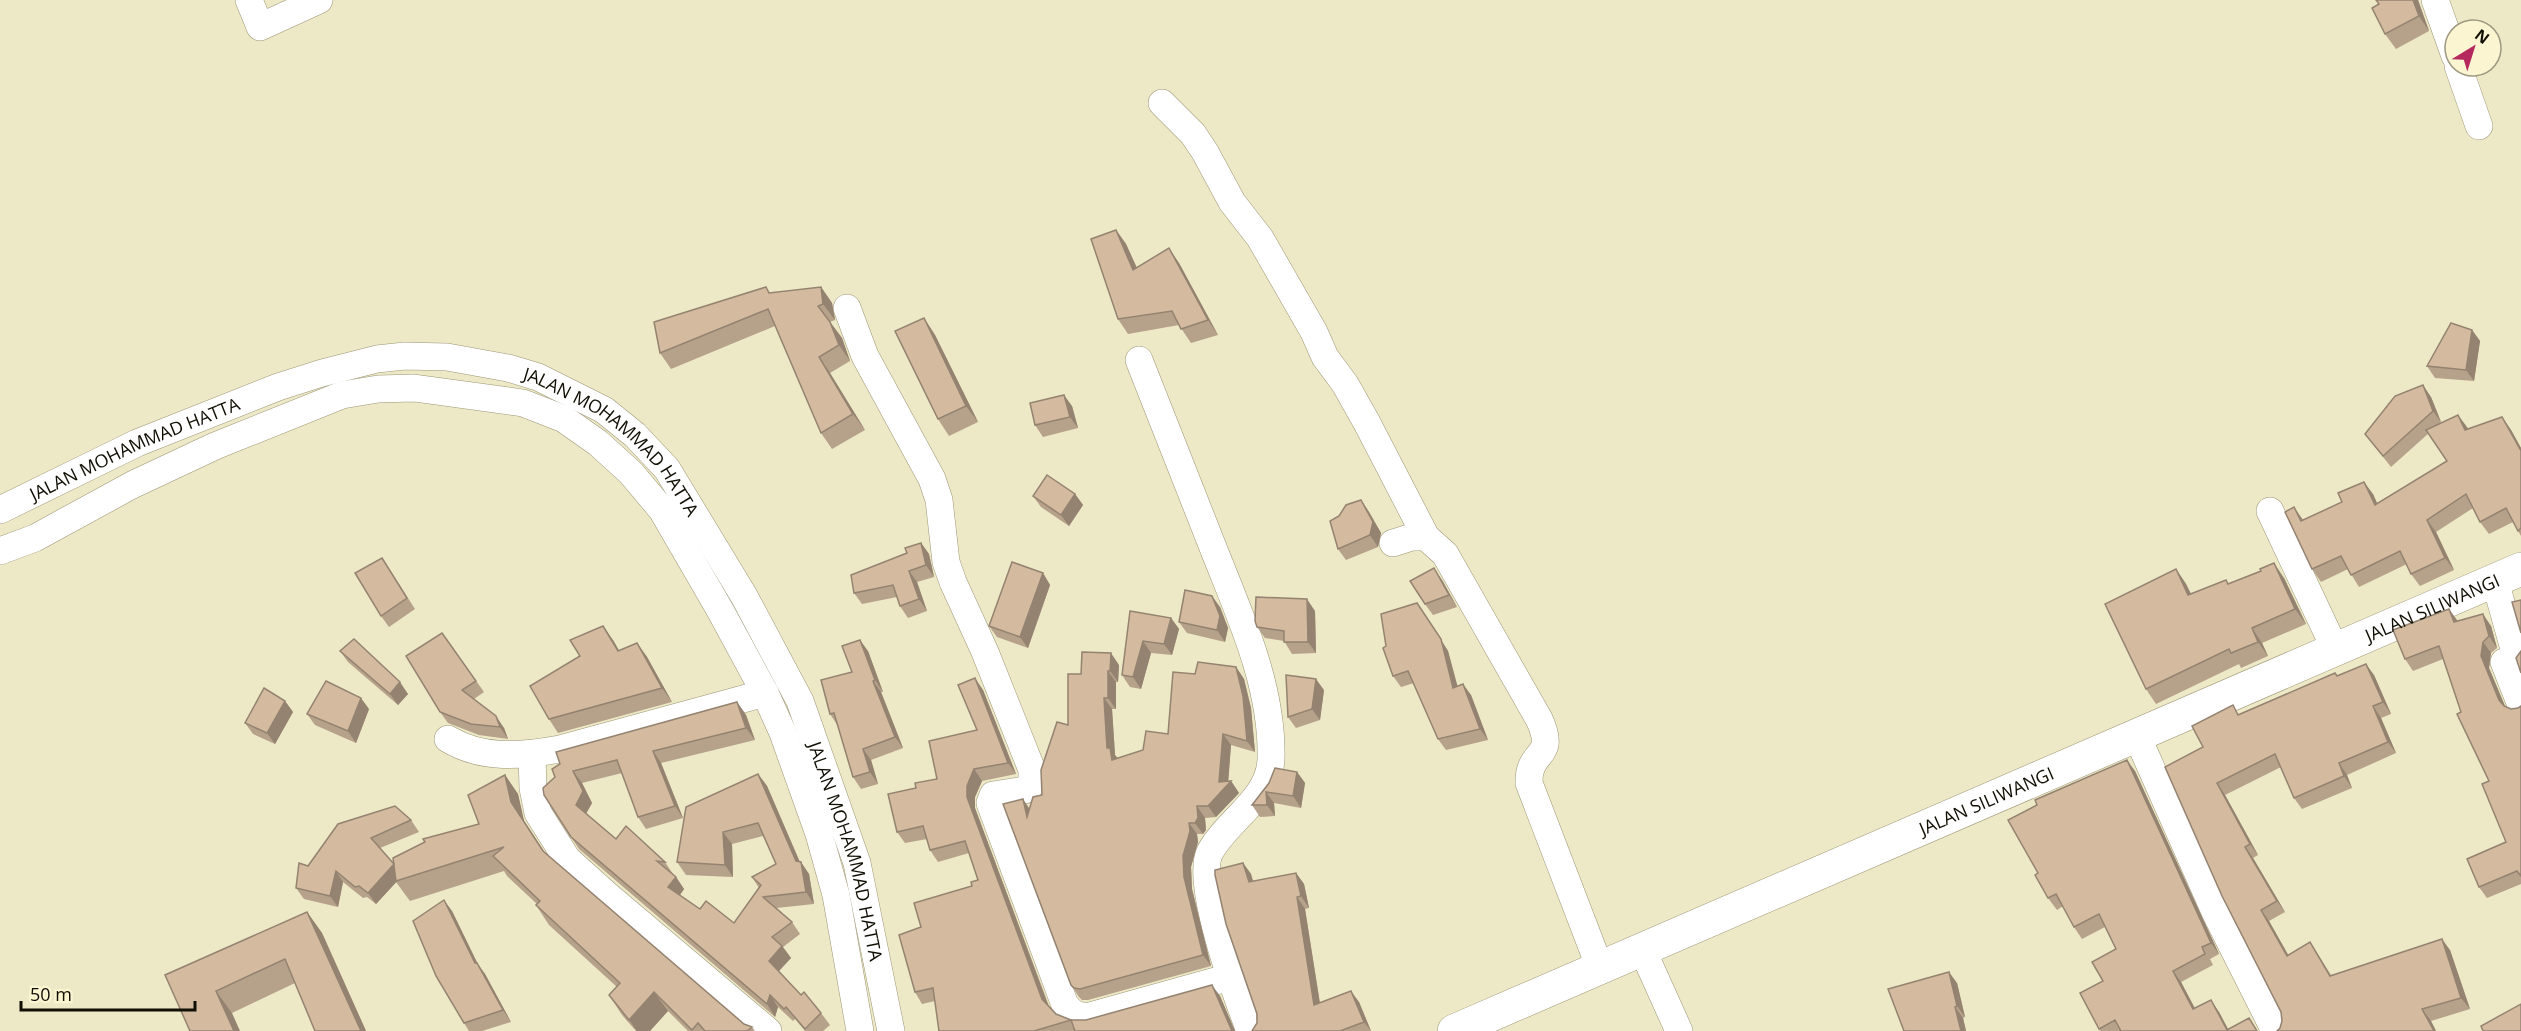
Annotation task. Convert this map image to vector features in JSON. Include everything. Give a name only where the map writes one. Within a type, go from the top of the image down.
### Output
[{"type":"main road","name":"JALAN SILIWANGI","points":[[1454,1031],[2508,575]]},
{"type":"street","points":[[249,0],[260,27],[319,0]]},
{"type":"street","points":[[2436,0],[2443,21]]},
{"type":"street","points":[[2462,78],[2479,126]]},
{"type":"street","points":[[1161,103],[1193,134],[1232,202],[1260,238],[1314,332],[1325,357],[1345,384],[1362,414],[1426,537],[1445,554],[1520,683],[1546,734],[1547,743],[1530,767],[1530,783],[1600,968]]},
{"type":"street","points":[[847,308],[865,356],[932,479],[939,500],[946,562],[952,582],[989,661],[1032,770],[1032,784],[1024,790],[993,795],[990,803],[1065,1005],[1073,1013],[1090,1016],[1230,977]]},
{"type":"street","name":"JALAN MOHAMMAD HATTA","points":[[0,510],[136,443],[278,387],[361,362],[405,356],[447,357],[508,368],[569,390],[604,410],[635,435],[667,469],[744,596],[800,700],[857,863],[891,1031]]},
{"type":"street","points":[[1139,360],[1236,606],[1263,685],[1270,727],[1271,762],[1267,778],[1248,808],[1210,851],[1205,865],[1208,887],[1230,977],[1250,1031]]},
{"type":"street","name":"JALAN MOHAMMAD HATTA","points":[[0,551],[35,538],[132,485],[215,446],[342,395],[378,389],[414,388],[523,403],[564,419],[598,443],[631,473],[662,510],[765,693],[783,733],[819,834],[836,895],[860,1031]]},
{"type":"street","points":[[2270,512],[2334,649]]},
{"type":"street","points":[[1393,543],[1412,537],[1426,537]]},
{"type":"street","points":[[2508,575],[2516,656],[2504,662],[2521,705]]},
{"type":"street","points":[[448,740],[474,752],[532,754],[560,749],[765,693]]},
{"type":"street","points":[[2138,735],[2216,914],[2275,1031]]},
{"type":"street","points":[[790,755],[818,750]]},
{"type":"street","points":[[532,754],[533,788],[538,813],[567,859],[768,1031]]},
{"type":"street","points":[[1643,951],[1679,1031]]},
{"type":"building","points":[[2376,0],[2413,0],[2419,16],[2385,34],[2372,8],[2379,4]]},
{"type":"building","points":[[1116,230],[1133,270],[1169,248],[1208,320],[1181,329],[1172,311],[1118,319],[1091,239]]},
{"type":"building","points":[[766,287],[769,293],[821,287],[823,304],[818,306],[830,322],[839,345],[819,357],[853,414],[821,433],[768,309],[660,353],[654,322]]},
{"type":"building","points":[[924,318],[966,406],[938,419],[895,331]]},
{"type":"building","points":[[2451,323],[2472,330],[2466,370],[2427,366]]},
{"type":"building","points":[[2423,385],[2433,411],[2383,456],[2365,434],[2395,396]]},
{"type":"building","points":[[1064,395],[1070,417],[1035,425],[1030,403]]},
{"type":"building","points":[[2458,415],[2465,430],[2502,417],[2521,451],[2521,528],[2518,531],[2506,508],[2480,522],[2466,494],[2427,520],[2445,558],[2411,574],[2400,551],[2351,575],[2341,556],[2312,569],[2285,512],[2294,507],[2301,521],[2342,502],[2338,493],[2364,482],[2375,505],[2447,461],[2426,430]]},
{"type":"building","points":[[1047,475],[1075,494],[1061,515],[1033,496]]},
{"type":"building","points":[[1361,500],[1373,522],[1370,535],[1338,549],[1330,521],[1339,516],[1346,505]]},
{"type":"building","points":[[921,543],[926,565],[909,571],[919,599],[900,606],[893,585],[854,593],[851,575],[907,553],[905,548]]},
{"type":"building","points":[[382,558],[407,598],[381,616],[355,573]]},
{"type":"building","points":[[1012,562],[1043,573],[1020,637],[989,626]]},
{"type":"building","points":[[2274,563],[2295,609],[2252,628],[2258,642],[2231,653],[2229,649],[2146,689],[2105,604],[2176,569],[2188,595],[2226,580],[2228,584],[2261,571],[2260,569]]},
{"type":"building","points":[[1434,568],[1449,595],[1425,604],[1410,581]]},
{"type":"building","points":[[1185,590],[1212,596],[1220,616],[1217,630],[1179,622]]},
{"type":"building","points":[[1256,597],[1307,599],[1308,642],[1284,642],[1284,631],[1257,627]]},
{"type":"building","points":[[2521,600],[2521,633],[2512,602]]},
{"type":"building","points":[[1417,603],[1441,639],[1453,688],[1463,684],[1480,729],[1438,739],[1408,671],[1393,676],[1383,648],[1386,646],[1381,614]]},
{"type":"building","points":[[2449,609],[2454,622],[2483,614],[2489,636],[2483,642],[2481,656],[2499,700],[2511,709],[2521,706],[2521,876],[2517,871],[2479,887],[2467,859],[2506,842],[2482,784],[2489,781],[2457,714],[2461,712],[2439,646],[2405,659],[2393,630]]},
{"type":"building","points":[[1130,611],[1171,618],[1164,644],[1143,641],[1133,677],[1122,675]]},
{"type":"building","points":[[603,626],[618,651],[637,643],[662,688],[549,719],[530,686],[580,656],[570,640]]},
{"type":"building","points":[[442,633],[476,681],[462,690],[496,716],[500,727],[471,724],[440,712],[406,656]]},
{"type":"building","points":[[354,639],[400,682],[390,694],[340,651]]},
{"type":"building","points":[[860,640],[895,737],[863,749],[870,772],[853,777],[834,713],[830,714],[821,680],[852,672],[842,646]]},
{"type":"building","points":[[2521,651],[2521,673],[2516,658]]},
{"type":"building","points":[[1082,652],[1111,653],[1108,698],[1104,698],[1107,748],[1110,748],[1112,760],[1143,750],[1146,731],[1168,734],[1173,672],[1195,674],[1198,662],[1236,667],[1243,696],[1247,741],[1223,734],[1219,782],[1231,781],[1208,806],[1197,806],[1198,818],[1195,823],[1189,823],[1190,831],[1183,856],[1184,877],[1203,955],[1080,989],[1071,985],[1003,804],[1023,799],[1027,817],[1033,797],[1042,795],[1041,770],[1057,722],[1068,725],[1068,674],[1081,674]]},
{"type":"building","points":[[2366,664],[2383,702],[2373,706],[2388,742],[2339,763],[2344,776],[2294,798],[2275,754],[2217,783],[2250,844],[2245,847],[2277,901],[2261,910],[2287,956],[2310,942],[2330,976],[2442,939],[2461,998],[2422,1009],[2434,1031],[2277,1031],[2282,1021],[2281,1012],[2222,896],[2165,767],[2203,747],[2192,726],[2233,705],[2238,715],[2335,673],[2337,676]]},
{"type":"building","points":[[1286,675],[1316,679],[1312,709],[1288,717]]},
{"type":"building","points":[[975,678],[1008,763],[974,769],[967,786],[967,797],[1042,999],[1056,1014],[1071,1020],[1034,1031],[939,1031],[933,988],[915,992],[899,935],[921,927],[914,903],[972,886],[971,882],[978,880],[965,841],[930,850],[923,826],[897,832],[888,794],[916,788],[915,783],[937,779],[929,741],[977,730],[958,685]]},
{"type":"building","points":[[326,681],[361,698],[348,731],[307,714]]},
{"type":"building","points":[[264,688],[285,701],[267,733],[245,723]]},
{"type":"building","points":[[737,702],[746,728],[653,751],[675,806],[638,817],[617,760],[573,771],[583,791],[576,805],[616,839],[626,826],[665,862],[657,861],[676,877],[668,887],[700,909],[706,901],[734,923],[761,885],[752,877],[776,864],[758,823],[723,832],[725,865],[677,862],[686,807],[758,774],[796,861],[801,862],[806,892],[763,897],[792,922],[772,937],[782,946],[769,961],[801,995],[804,992],[821,1013],[805,1029],[786,1007],[784,1009],[770,995],[767,1004],[571,837],[544,795],[543,788],[555,777],[552,769],[560,764],[556,752]]},
{"type":"building","points":[[2127,760],[2211,943],[2202,947],[2205,954],[2173,971],[2193,1009],[2211,1000],[2227,1030],[2249,1018],[2257,1031],[2121,1031],[2115,1020],[2099,1029],[2080,993],[2103,981],[2092,962],[2116,949],[2099,914],[2074,927],[2056,894],[2048,898],[2035,875],[2038,873],[2008,820],[2037,805],[2035,800]]},
{"type":"building","points":[[1275,768],[1297,772],[1293,796],[1266,792],[1267,805],[1252,805],[1269,783]]},
{"type":"building","points":[[505,775],[511,802],[543,851],[744,1024],[752,1027],[747,1031],[705,1031],[698,1023],[692,1030],[654,992],[629,1020],[609,995],[620,983],[536,905],[540,901],[493,856],[504,847],[396,881],[393,858],[425,842],[423,839],[479,824],[468,795]]},
{"type":"building","points":[[395,806],[411,820],[371,838],[394,864],[368,893],[359,886],[355,887],[336,871],[330,896],[296,888],[299,863],[308,866],[338,824]]},
{"type":"building","points":[[1243,863],[1249,882],[1296,873],[1301,896],[1297,897],[1314,1005],[1351,991],[1364,1022],[1340,1031],[1252,1031],[1257,1023],[1257,1014],[1226,924],[1215,875],[1215,870]]},
{"type":"building","points":[[444,900],[475,963],[503,1010],[464,1023],[436,976],[413,921]]},
{"type":"building","points":[[307,912],[361,1031],[315,1031],[285,959],[216,991],[234,1031],[190,1031],[165,975]]},
{"type":"building","points":[[1949,972],[1961,1031],[1904,1031],[1888,989]]},
{"type":"building","points":[[1212,985],[1232,1031],[1075,1031],[1071,1020],[1086,1020]]},
{"type":"building","points":[[2521,1004],[2521,1031],[2483,1031],[2481,1026]]}]
